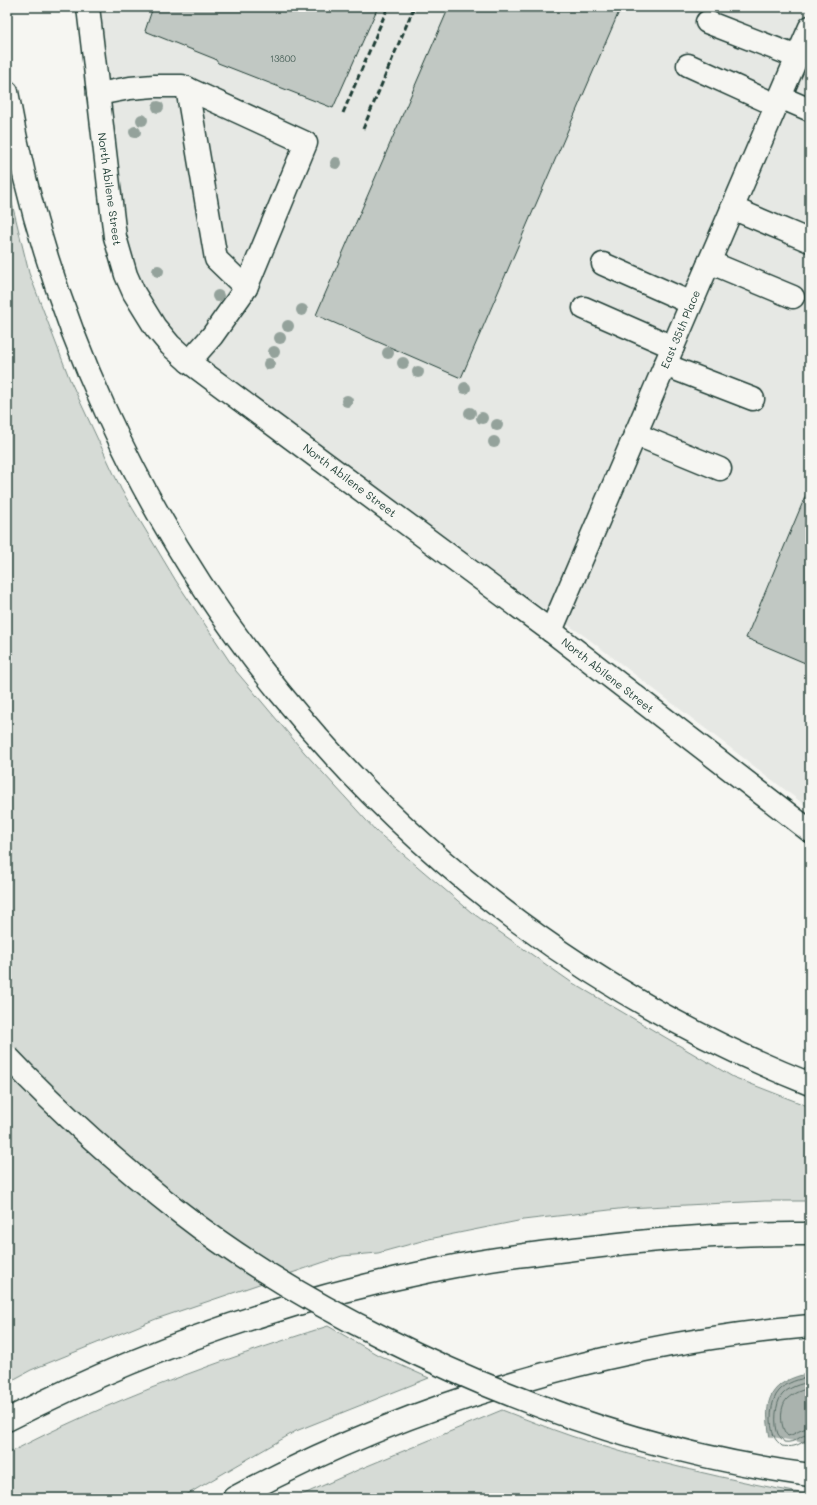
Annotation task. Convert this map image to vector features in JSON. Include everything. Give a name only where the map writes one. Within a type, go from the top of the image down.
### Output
[{"type":"main road","name":"North Abilene Street","points":[[88,7],[115,238],[126,275],[134,293],[155,327],[170,345],[189,362],[227,388],[551,631],[810,831]]},
{"type":"main road","points":[[708,22],[805,45]]},
{"type":"main road","name":"East 35th Place","points":[[551,631],[634,434],[778,101],[805,45]]},
{"type":"main road","points":[[688,65],[778,101],[810,110]]},
{"type":"main road","points":[[98,94],[130,88],[182,86],[306,142],[246,288],[212,336],[189,362]]},
{"type":"main road","points":[[187,88],[216,259],[246,288]]},
{"type":"main road","points":[[7,92],[24,176],[38,231],[55,285],[89,373],[117,436],[171,538],[200,584],[236,635],[298,715],[337,760],[405,827],[481,893],[518,922],[600,977],[674,1021],[759,1063],[810,1084]]},
{"type":"main road","points":[[732,208],[810,241]]},
{"type":"main road","points":[[709,262],[793,297]]},
{"type":"main road","points":[[603,264],[691,304]]},
{"type":"main road","points":[[584,308],[669,356],[753,399]]},
{"type":"main road","points":[[634,434],[720,469]]},
{"type":"main road","points":[[7,1056],[60,1110],[100,1146],[184,1216],[252,1264],[296,1291],[368,1330],[421,1357],[473,1380],[574,1419],[625,1435],[694,1453],[748,1465],[810,1475]]},
{"type":"main road","points":[[7,1420],[84,1382],[178,1344],[271,1312],[363,1286],[456,1266],[564,1250],[696,1237],[810,1234]]},
{"type":"main road","points":[[234,1498],[357,1438],[440,1406],[509,1384],[551,1372],[665,1346],[719,1336],[810,1326]]},
{"type":"shaded area","points":[[88,7],[810,7],[810,809],[586,637],[320,458],[167,342],[122,261]]},
{"type":"shaded area","points":[[7,183],[29,273],[70,380],[121,489],[176,581],[236,671],[304,752],[376,831],[471,912],[571,982],[733,1077],[810,1107],[810,1201],[765,1201],[627,1208],[523,1220],[429,1239],[378,1253],[342,1256],[156,1319],[31,1370],[7,1383]]},
{"type":"shaded area","points":[[328,1326],[378,1355],[429,1378],[296,1431],[181,1498],[7,1498],[7,1454],[85,1416],[164,1383],[246,1353]]},
{"type":"shaded area","points":[[502,1410],[571,1436],[630,1454],[720,1477],[810,1495],[810,1498],[295,1498],[360,1469]]},
{"type":"water","points":[[810,1373],[810,1441],[802,1448],[770,1438],[768,1413],[772,1394],[777,1387],[785,1381]]},
{"type":"pier","points":[[767,1436],[810,1444],[803,1450],[789,1453],[779,1452]]},
{"type":"building","points":[[153,7],[378,7],[333,108],[218,63],[215,59],[145,31]]},
{"type":"building","points":[[449,7],[621,7],[461,378],[316,315]]},
{"type":"building","points":[[810,485],[810,665],[746,638]]},
{"type":"railway","points":[[343,113],[388,7]]},
{"type":"railway","points":[[363,129],[414,7]]}]
